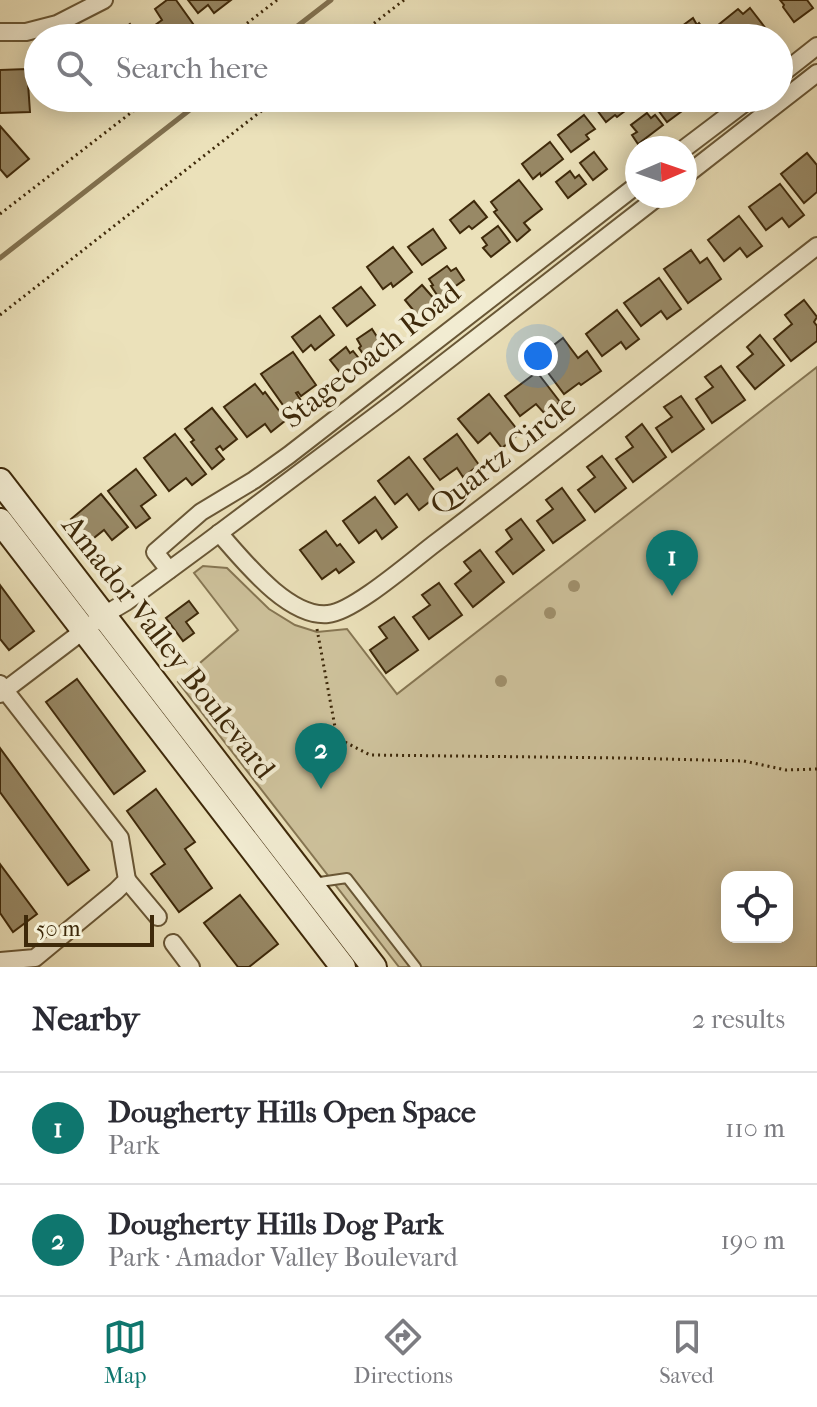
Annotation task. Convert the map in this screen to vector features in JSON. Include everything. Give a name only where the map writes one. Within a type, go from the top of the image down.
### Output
[{"type":"street","points":[[57,24],[104,0]]},
{"type":"street","points":[[0,32],[24,32]]},
{"type":"street","points":[[793,65],[817,46]]},
{"type":"street","points":[[793,94],[816,77]]},
{"type":"street","points":[[697,139],[734,112]]},
{"type":"street","points":[[697,167],[768,112]]},
{"type":"street","name":"Stagecoach Road","points":[[169,570],[155,552],[201,512],[254,480],[625,194]]},
{"type":"street","name":"Stagecoach Road","points":[[2,689],[219,533],[644,208]]},
{"type":"street","points":[[601,212],[616,230]]},
{"type":"street","name":"Quartz Circle","points":[[314,613],[338,612],[361,599],[817,246]]},
{"type":"street","points":[[398,371],[411,388]]},
{"type":"street","name":"Amador Valley Boulevard","points":[[0,481],[41,534],[94,622],[343,967]]},
{"type":"street","name":"Amador Valley Boulevard","points":[[0,521],[22,549],[94,622],[310,884],[374,967]]},
{"type":"street","points":[[219,533],[261,580],[296,607],[314,613]]},
{"type":"street","points":[[2,689],[120,838],[127,880],[158,917]]},
{"type":"street","points":[[0,961],[35,958],[127,880]]},
{"type":"street","points":[[173,943],[191,967]]},
{"type":"lane","points":[[310,884],[347,878],[416,967]]},
{"type":"path","points":[[246,24],[277,0]]},
{"type":"path","points":[[373,24],[404,0]]},
{"type":"path","points":[[0,214],[132,112]]},
{"type":"path","points":[[0,315],[260,112]]},
{"type":"path","points":[[314,613],[337,738],[370,755],[744,761],[786,770],[817,769]]},
{"type":"shaded area","points":[[817,367],[817,967],[399,967],[178,682],[238,630],[194,573],[203,566],[227,568],[269,609],[295,625],[317,632],[347,629],[397,694]]},
{"type":"building","points":[[167,0],[176,0],[193,24],[157,24],[162,20],[155,9]]},
{"type":"building","points":[[188,0],[231,0],[214,13],[208,5],[198,13]]},
{"type":"building","points":[[780,0],[807,0],[813,8],[794,22]]},
{"type":"building","points":[[750,8],[762,24],[719,24],[738,9],[743,14]]},
{"type":"building","points":[[24,69],[24,112],[30,112],[0,113],[0,70]]},
{"type":"building","points":[[598,112],[624,112],[617,117],[615,115],[606,122]]},
{"type":"building","points":[[660,112],[681,112],[667,122]]},
{"type":"building","points":[[647,113],[651,118],[655,115],[663,125],[649,136],[633,136],[637,132],[631,125]]},
{"type":"building","points":[[584,115],[595,129],[586,135],[589,139],[571,152],[558,135]]},
{"type":"building","points":[[0,126],[29,159],[7,177],[0,169]]},
{"type":"building","points":[[550,142],[563,159],[533,179],[522,164]]},
{"type":"building","points":[[594,152],[607,169],[593,180],[580,163]]},
{"type":"building","points":[[807,153],[817,165],[817,192],[804,203],[781,174]]},
{"type":"building","points":[[570,171],[575,178],[579,175],[586,184],[568,198],[556,182]]},
{"type":"building","points":[[519,180],[542,209],[524,223],[530,230],[517,241],[494,212],[497,210],[491,202]]},
{"type":"building","points":[[780,184],[804,215],[789,227],[782,218],[766,230],[749,207]]},
{"type":"building","points":[[474,201],[487,217],[472,229],[469,226],[460,233],[450,220]]},
{"type":"building","points":[[739,216],[762,246],[747,257],[740,248],[724,261],[708,240]]},
{"type":"building","points":[[498,226],[510,242],[491,257],[483,248],[487,245],[482,238]]},
{"type":"building","points":[[433,229],[446,248],[422,265],[408,247]]},
{"type":"building","points":[[393,247],[412,272],[393,287],[391,283],[383,289],[367,267]]},
{"type":"building","points":[[691,250],[700,263],[707,258],[721,279],[688,303],[664,269]]},
{"type":"building","points":[[447,266],[451,271],[456,268],[464,280],[439,298],[429,279]]},
{"type":"building","points":[[659,278],[681,309],[667,319],[661,311],[641,326],[624,303]]},
{"type":"building","points":[[422,285],[436,301],[418,316],[405,300]]},
{"type":"building","points":[[361,287],[375,305],[347,326],[333,308]]},
{"type":"building","points":[[804,300],[817,317],[814,322],[817,341],[791,361],[774,339],[792,324],[785,315]]},
{"type":"building","points":[[617,310],[639,339],[626,349],[621,342],[602,356],[586,334]]},
{"type":"building","points":[[320,316],[334,335],[315,350],[311,345],[303,352],[292,337]]},
{"type":"building","points":[[372,329],[383,346],[366,358],[357,339]]},
{"type":"building","points":[[760,335],[784,365],[755,389],[737,367],[753,354],[747,347]]},
{"type":"building","points":[[563,338],[578,358],[587,351],[601,371],[564,394],[537,358]]},
{"type":"building","points":[[346,347],[361,361],[342,375],[330,360]]},
{"type":"building","points":[[293,352],[316,385],[301,396],[296,393],[304,405],[290,415],[261,374]]},
{"type":"building","points":[[721,366],[745,400],[712,423],[696,399],[713,387],[705,377]]},
{"type":"building","points":[[537,372],[560,402],[544,413],[536,404],[520,416],[505,396]]},
{"type":"building","points":[[255,384],[286,420],[271,432],[265,424],[247,437],[224,407]]},
{"type":"building","points":[[489,394],[520,433],[502,448],[490,433],[478,443],[458,419]]},
{"type":"building","points":[[681,396],[704,429],[672,452],[656,428],[672,417],[664,407]]},
{"type":"building","points":[[212,408],[237,439],[223,450],[220,446],[216,449],[224,459],[212,469],[185,429]]},
{"type":"building","points":[[642,424],[666,457],[633,482],[616,459],[633,447],[626,437]]},
{"type":"building","points":[[175,434],[206,474],[192,485],[186,478],[169,491],[144,458]]},
{"type":"building","points":[[457,434],[479,465],[463,477],[457,468],[440,480],[424,459]]},
{"type":"building","points":[[602,456],[626,488],[595,512],[578,490],[595,477],[587,467]]},
{"type":"building","points":[[409,457],[438,495],[419,510],[407,494],[395,504],[378,481]]},
{"type":"building","points":[[136,469],[156,495],[141,506],[150,518],[136,528],[108,491]]},
{"type":"building","points":[[562,488],[585,520],[553,543],[537,521],[553,509],[546,500]]},
{"type":"building","points":[[101,494],[128,527],[112,540],[104,530],[90,541],[71,519]]},
{"type":"building","points":[[375,497],[397,527],[382,539],[376,530],[359,543],[343,521]]},
{"type":"building","points":[[521,519],[544,550],[513,574],[496,552],[512,539],[506,530]]},
{"type":"building","points":[[326,531],[354,562],[339,573],[336,569],[322,579],[300,550]]},
{"type":"building","points":[[480,550],[504,582],[473,607],[455,584],[471,571],[464,562]]},
{"type":"building","points":[[439,583],[462,615],[429,639],[413,617],[430,605],[422,595]]},
{"type":"building","points":[[0,585],[34,631],[9,650],[0,639]]},
{"type":"building","points":[[189,601],[198,613],[186,622],[194,633],[183,641],[166,618]]},
{"type":"building","points":[[394,617],[418,650],[386,673],[370,650],[387,638],[379,627]]},
{"type":"building","points":[[77,679],[145,771],[114,794],[46,702]]},
{"type":"building","points":[[0,748],[89,870],[68,885],[0,792]]},
{"type":"building","points":[[156,789],[195,842],[185,849],[212,888],[179,912],[151,874],[165,864],[127,811]]},
{"type":"building","points":[[0,864],[37,914],[13,932],[0,913]]},
{"type":"building","points":[[240,895],[278,944],[249,967],[238,967],[204,923]]},
{"type":"waterway","points":[[300,24],[331,0]]},
{"type":"waterway","points":[[0,258],[187,112]]},
{"type":"place","name":"Dougherty Hills Open Space","points":[[672,596]]},
{"type":"place","name":"Dougherty Hills Dog Park","points":[[321,789]]}]
